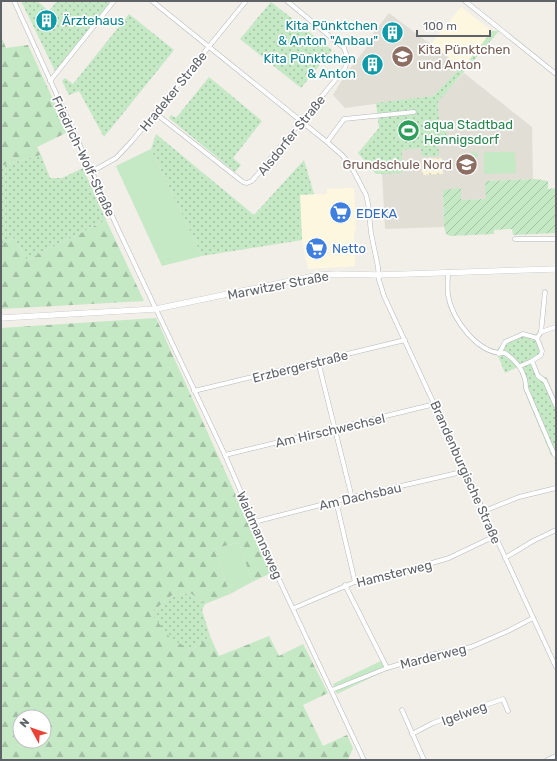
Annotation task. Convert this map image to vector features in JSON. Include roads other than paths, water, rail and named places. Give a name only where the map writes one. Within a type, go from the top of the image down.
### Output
[{"type":"main road","name":"Marwitzer Straße","points":[[1,318],[156,309],[319,275],[378,275],[556,269]]},
{"type":"street","name":"Friedrich-Wolf-Straße","points":[[14,1],[91,172],[156,309]]},
{"type":"street","points":[[50,82],[114,1]]},
{"type":"street","name":"Brandenburgische Straße","points":[[152,1],[302,121],[342,155],[350,164],[366,195],[378,275],[384,296],[556,667]]},
{"type":"street","name":"Hradeker Straße","points":[[91,172],[116,158],[132,141],[246,1]]},
{"type":"street","name":"Alsdorfer Straße","points":[[156,113],[235,176],[247,183],[252,181],[345,68],[347,62],[347,55],[344,48],[287,1]]},
{"type":"street","points":[[465,1],[556,74]]},
{"type":"street","points":[[327,142],[344,120],[414,112]]},
{"type":"street","points":[[515,239],[556,238]]},
{"type":"street","points":[[448,272],[448,294],[453,311],[462,327],[466,333],[476,341],[498,354],[505,353],[516,360],[526,381],[526,388],[556,456]]},
{"type":"street","points":[[537,338],[541,332],[545,292]]},
{"type":"street","name":"Waidmannsweg","points":[[156,309],[364,760]]},
{"type":"street","points":[[541,332],[556,327]]},
{"type":"street","points":[[498,354],[506,342],[523,334],[537,338]]},
{"type":"street","points":[[520,366],[541,355],[542,351],[537,338]]},
{"type":"street","name":"Erzbergerstraße","points":[[194,391],[405,340]]},
{"type":"street","points":[[532,361],[538,376],[545,381],[556,406]]},
{"type":"street","points":[[318,362],[352,498]]},
{"type":"street","name":"Am Hirschwechsel","points":[[224,455],[435,404]]},
{"type":"street","name":"Am Dachsbau","points":[[254,522],[336,501],[466,471]]},
{"type":"street","points":[[484,511],[519,498],[556,489]]},
{"type":"street","points":[[336,501],[355,582]]},
{"type":"street","points":[[506,558],[533,541],[556,530]]},
{"type":"street","name":"Hamsterweg","points":[[294,608],[345,585],[433,564],[495,536]]},
{"type":"street","points":[[345,585],[387,668]]},
{"type":"street","name":"Marderweg","points":[[332,690],[387,668],[435,654],[471,647],[533,618]]},
{"type":"street","points":[[501,694],[503,698]]},
{"type":"street","name":"Igelweg","points":[[412,734],[433,724],[503,698],[508,711]]},
{"type":"street","points":[[402,710],[424,760]]},
{"type":"street","points":[[547,760],[556,756]]},
{"type":"place","name":"Ärztehaus","points":[[47,20]]},
{"type":"place","name":"Kita Pünktchen & Anton \"Anbau\"","points":[[393,32]]},
{"type":"place","name":"Kita Pünktchen und Anton","points":[[403,56]]},
{"type":"place","name":"Kita Pünktchen & Anton","points":[[372,65]]},
{"type":"place","name":"aqua Stadtbad Hennigsdorf","points":[[408,131]]},
{"type":"place","name":"Grundschule Nord","points":[[467,164]]},
{"type":"place","name":"EDEKA","points":[[341,213]]},
{"type":"place","name":"Netto","points":[[317,248]]}]
